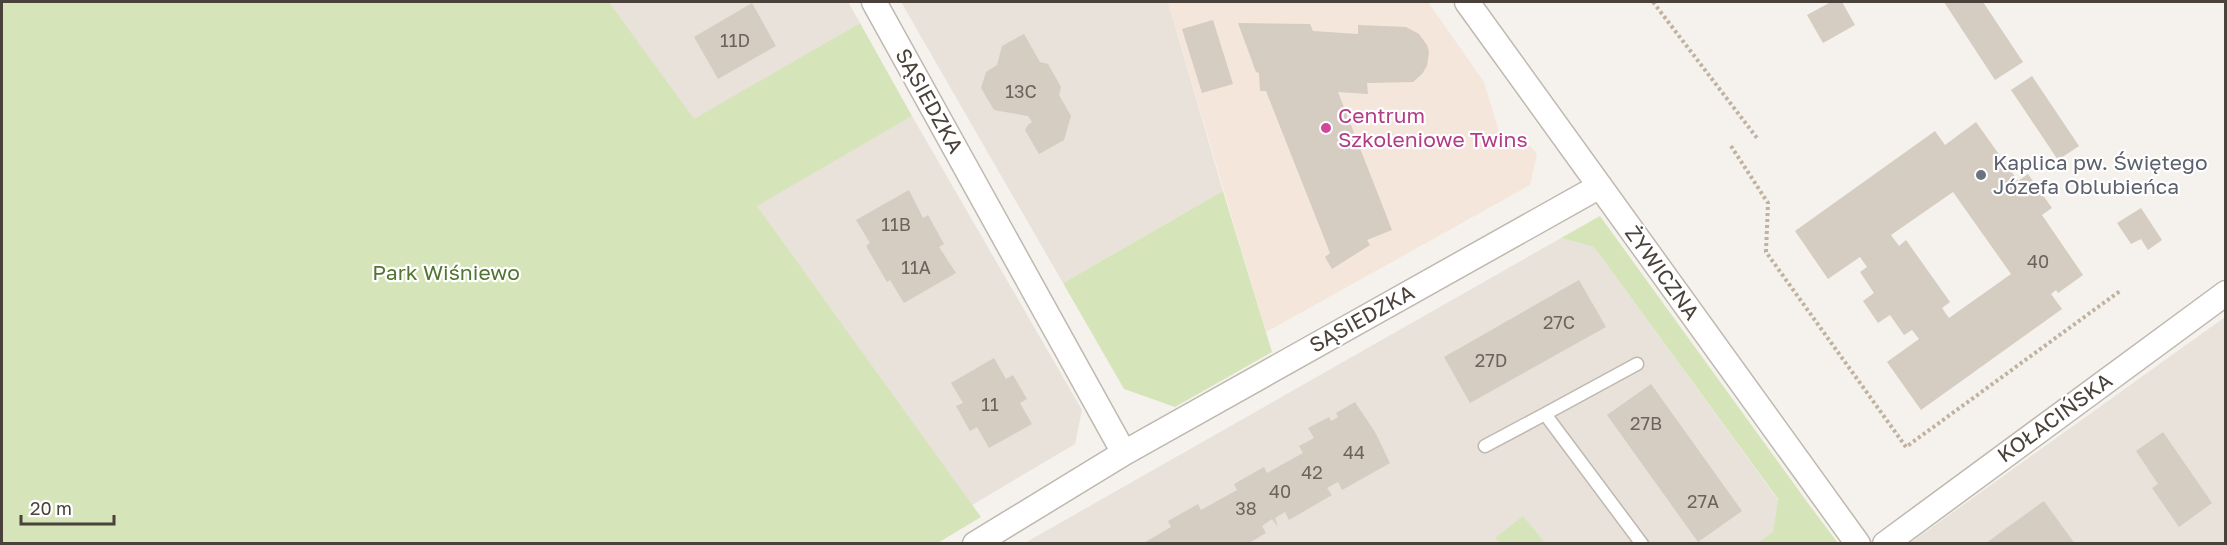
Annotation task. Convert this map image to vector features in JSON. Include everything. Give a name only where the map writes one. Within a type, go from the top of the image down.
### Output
[{"type":"street","name":"SĄSIEDZKA","points":[[874,2],[1124,453]]},
{"type":"street","name":"ŻYWICZNA","points":[[1467,2],[1858,543]]},
{"type":"street","name":"SĄSIEDZKA","points":[[975,543],[1124,453],[1600,186]]},
{"type":"street","name":"KOŁACIŃSKA","points":[[1885,543],[2226,293]]},
{"type":"lane","points":[[1485,447],[1636,364]]},
{"type":"lane","points":[[1545,414],[1642,543]]},
{"type":"path","points":[[1653,2],[1757,138]]},
{"type":"path","points":[[1731,146],[1768,203],[1766,252],[1906,447],[2121,291]]},
{"type":"shaded area","points":[[609,2],[848,2],[860,23],[694,120]]},
{"type":"shaded area","points":[[901,2],[1168,2],[1223,191],[1063,283]]},
{"type":"shaded area","points":[[1168,2],[1428,2],[1484,82],[1499,132],[1523,138],[1537,154],[1530,185],[1266,332]]},
{"type":"shaded area","points":[[912,116],[1082,410],[1075,444],[972,505],[756,205]]},
{"type":"shaded area","points":[[1561,238],[1594,247],[1778,500],[1773,532],[1757,543],[1023,544]]},
{"type":"shaded area","points":[[2225,317],[2225,543],[1910,543]]},
{"type":"green space","name":"Park Wiśniewo","points":[[2,2],[609,2],[694,119],[860,23],[912,116],[757,206],[981,517],[936,544],[2,543]]},
{"type":"green space","points":[[1223,191],[1272,352],[1175,407],[1124,389],[1063,283]]},
{"type":"green space","points":[[1600,216],[1838,543],[1757,543],[1773,532],[1778,499],[1594,247],[1561,238]]},
{"type":"green space","points":[[1523,516],[1545,543],[1500,543],[1495,538]]},
{"type":"building","points":[[1831,2],[1842,2],[1855,25],[1823,43],[1807,15]]},
{"type":"building","points":[[1944,2],[1983,2],[2023,62],[1995,80]]},
{"type":"building","points":[[752,3],[776,46],[718,79],[694,37]]},
{"type":"building","points":[[1213,20],[1233,84],[1202,93],[1182,29]]},
{"type":"building","points":[[1238,23],[1310,24],[1313,31],[1358,34],[1358,25],[1406,27],[1419,34],[1427,45],[1429,52],[1427,66],[1413,82],[1367,83],[1368,94],[1338,92],[1392,230],[1367,240],[1370,245],[1332,269],[1325,257],[1330,253],[1266,91],[1260,91],[1259,73],[1256,72]]},
{"type":"building","points":[[1024,34],[1040,62],[1048,64],[1061,87],[1059,95],[1071,116],[1064,140],[1039,154],[1025,130],[1032,122],[1028,116],[994,110],[981,88],[986,72],[997,65],[1002,46]]},
{"type":"building","points":[[2032,76],[2079,146],[2058,160],[2011,90]]},
{"type":"building","points":[[1976,122],[2018,181],[2028,174],[2052,208],[2042,215],[2083,275],[2058,293],[2056,290],[2051,294],[2062,309],[1921,410],[1887,362],[1919,339],[1912,330],[1904,335],[1890,315],[1878,323],[1863,301],[1874,293],[1860,272],[1867,267],[1860,257],[1828,279],[1795,231],[1935,131],[1945,145]],"holes":[[[1953,192],[2011,274],[1949,318],[1942,308],[1950,302],[1906,240],[1899,246],[1891,235]]]},
{"type":"building","points":[[909,190],[923,218],[928,215],[944,244],[939,247],[956,273],[904,303],[890,280],[887,282],[866,246],[870,243],[856,220]]},
{"type":"building","points":[[2141,208],[2162,240],[2148,250],[2141,239],[2131,244],[2117,223]]},
{"type":"building","points":[[1579,280],[1606,327],[1470,403],[1444,357]]},
{"type":"building","points":[[994,358],[1006,379],[1013,375],[1027,399],[1020,403],[1032,424],[989,448],[977,427],[970,431],[956,406],[963,403],[951,383]]},
{"type":"building","points":[[1651,384],[1742,511],[1698,542],[1607,415]]},
{"type":"building","points":[[1355,402],[1375,432],[1390,463],[1342,490],[1338,482],[1327,488],[1332,495],[1289,520],[1285,512],[1275,518],[1278,527],[1272,519],[1262,526],[1266,533],[1247,544],[1142,544],[1171,527],[1168,521],[1198,504],[1201,510],[1237,490],[1234,484],[1264,467],[1267,473],[1303,453],[1299,446],[1314,438],[1308,428],[1329,417],[1331,421],[1338,417],[1336,413]]},
{"type":"building","points":[[2163,432],[2212,503],[2179,527],[2152,488],[2158,484],[2136,451]]},
{"type":"building","points":[[2044,501],[2075,544],[1985,544],[2005,529]]},
{"type":"place","name":"Centrum Szkoleniowe Twins","points":[[1326,128]]},
{"type":"place","name":"Kaplica pw. Świętego Józefa Oblubieńca","points":[[1981,175]]}]
